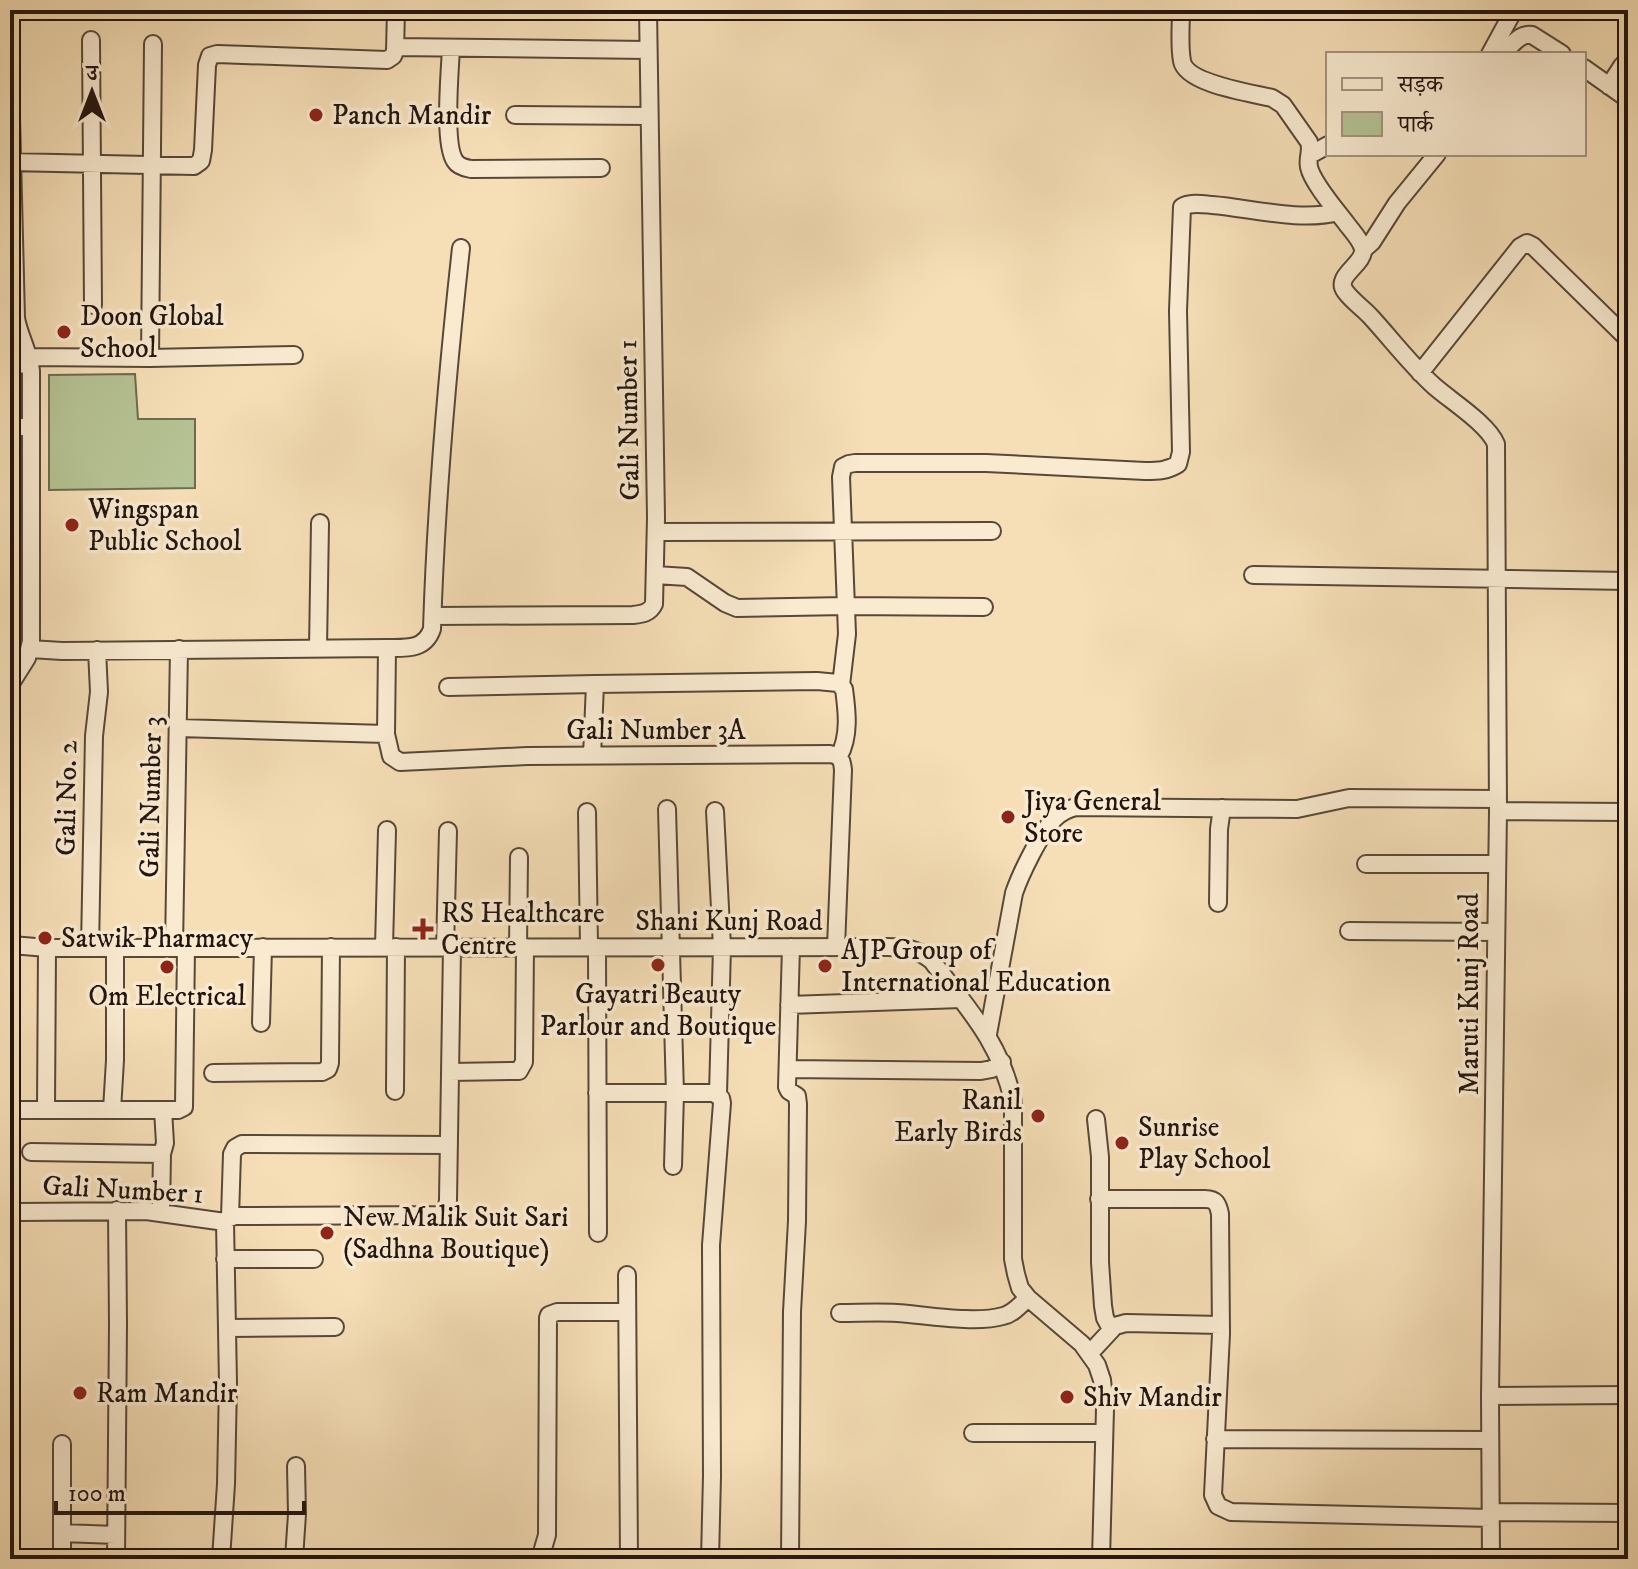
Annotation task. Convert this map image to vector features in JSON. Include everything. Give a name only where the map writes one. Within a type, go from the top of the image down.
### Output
[{"type":"street","points":[[10,162],[194,166],[201,161],[203,150],[210,56],[390,59],[395,47],[396,10]]},
{"type":"street","name":"Gali Number 1","points":[[433,616],[641,614],[654,604],[656,532],[648,10]]},
{"type":"street","points":[[1181,10],[1182,62],[1189,74],[1281,102],[1309,142],[1311,171],[1363,250],[1344,280],[1343,288],[1420,373],[1520,247],[1527,243],[1628,339]]},
{"type":"street","points":[[1495,52],[1514,10]]},
{"type":"street","points":[[1500,52],[1507,50],[1520,36],[1528,34],[1559,52]]},
{"type":"street","points":[[91,40],[93,305]]},
{"type":"street","points":[[150,358],[153,44]]},
{"type":"street","points":[[395,47],[648,50]]},
{"type":"street","points":[[451,48],[448,133],[454,161],[461,167],[601,168]]},
{"type":"street","points":[[1609,86],[1628,60]]},
{"type":"street","points":[[1586,69],[1628,99]]},
{"type":"street","points":[[10,77],[12,254],[16,318],[30,361],[31,427],[30,649],[10,685]]},
{"type":"street","points":[[515,115],[649,116]]},
{"type":"street","points":[[1310,155],[1326,146]]},
{"type":"street","points":[[1363,250],[1435,156]]},
{"type":"street","points":[[836,947],[843,770],[839,756],[846,735],[845,694],[841,685],[845,664],[846,606],[843,467],[849,464],[986,463],[1145,471],[1171,468],[1178,464],[1181,452],[1178,311],[1182,207],[1188,204],[1208,205],[1308,216],[1337,212]]},
{"type":"street","points":[[30,649],[408,648],[425,642],[430,636],[433,616],[448,361],[461,248]]},
{"type":"street","points":[[10,365],[30,361],[294,355]]},
{"type":"street","name":"Maruti Kunj Road","points":[[1420,373],[1489,431],[1497,451],[1499,667],[1490,1396],[1491,1559]]},
{"type":"street","points":[[10,427],[31,427]]},
{"type":"street","points":[[318,648],[320,523]]},
{"type":"street","points":[[656,532],[992,531]]},
{"type":"street","points":[[655,575],[687,577],[737,608],[984,607]]},
{"type":"street","points":[[1253,575],[1628,581]]},
{"type":"street","points":[[179,728],[386,734],[387,648]]},
{"type":"street","name":"Gali Number 3","points":[[163,1110],[181,1109],[185,1105],[180,947],[179,649]]},
{"type":"street","name":"Gali No. 2","points":[[90,948],[94,736],[99,692],[97,650]]},
{"type":"street","points":[[448,687],[817,681],[841,685]]},
{"type":"street","points":[[592,756],[595,684]]},
{"type":"street","name":"Gali Number 3A","points":[[386,734],[391,756],[400,762],[592,756],[839,756]]},
{"type":"street","points":[[988,1034],[1014,893],[1027,863],[1055,818],[1076,807],[1297,809],[1349,798],[1628,812]]},
{"type":"street","points":[[1218,903],[1222,808]]},
{"type":"street","points":[[667,809],[675,1093],[673,1166]]},
{"type":"street","points":[[710,1559],[711,1263],[722,1110],[718,1094],[722,947],[715,811]]},
{"type":"street","points":[[587,812],[597,1093],[598,1233]]},
{"type":"street","points":[[387,830],[395,1091]]},
{"type":"street","points":[[221,1559],[226,1469],[225,1259],[232,1154],[242,1144],[449,1145],[448,831]]},
{"type":"street","points":[[450,1072],[519,1071],[524,1062],[519,857]]},
{"type":"street","points":[[1366,864],[1496,864]]},
{"type":"street","points":[[1349,931],[1496,932]]},
{"type":"street","name":"Shani Kunj Road","points":[[11,945],[47,948],[912,949],[932,961],[961,999]]},
{"type":"street","points":[[261,1023],[263,947]]},
{"type":"street","points":[[213,1073],[322,1072],[328,1069],[331,947]]},
{"type":"street","points":[[790,1559],[798,1104],[796,1094],[788,1090],[791,947]]},
{"type":"street","points":[[46,1109],[47,948]]},
{"type":"street","points":[[112,1110],[115,948]]},
{"type":"street","points":[[789,1005],[961,999],[988,1034],[1002,1062],[1013,1101],[1013,1259],[1020,1288],[1082,1344],[1097,1365],[1102,1380],[1105,1396],[1101,1559]]},
{"type":"street","points":[[788,1069],[981,1071],[992,1069],[1002,1062]]},
{"type":"street","points":[[597,1093],[718,1094]]},
{"type":"street","points":[[10,1110],[163,1110],[165,1143],[161,1212]]},
{"type":"street","points":[[1096,1119],[1100,1157],[1103,1306],[1111,1329]]},
{"type":"street","name":"Gali Number 1","points":[[18,1212],[117,1210],[228,1220],[443,1214],[448,1206],[449,1145]]},
{"type":"street","points":[[31,1152],[162,1154]]},
{"type":"street","points":[[1099,1199],[1205,1199],[1215,1200],[1218,1204],[1221,1325],[1213,1495],[1223,1510],[1491,1515],[1628,1513]]},
{"type":"street","points":[[116,1559],[117,1210]]},
{"type":"street","points":[[225,1259],[314,1259]]},
{"type":"street","points":[[627,1275],[629,1559]]},
{"type":"street","points":[[840,1313],[986,1318],[1012,1313],[1028,1298]]},
{"type":"street","points":[[540,1559],[547,1535],[549,1315],[557,1312],[627,1312]]},
{"type":"street","points":[[1090,1353],[1111,1329],[1126,1323],[1221,1325]]},
{"type":"street","points":[[227,1328],[335,1327]]},
{"type":"street","points":[[1490,1396],[1628,1395]]},
{"type":"street","points":[[973,1433],[1104,1433]]},
{"type":"street","points":[[1215,1439],[1490,1440]]},
{"type":"street","points":[[62,1444],[62,1559]]},
{"type":"street","points":[[294,1559],[296,1466]]},
{"type":"street","points":[[62,1533],[116,1535]]},
{"type":"green space","points":[[135,374],[138,419],[195,419],[195,488],[49,490],[49,375]]},
{"type":"place","name":"Panch Mandir","points":[[316,115]]},
{"type":"place","name":"Doon Global School","points":[[64,332]]},
{"type":"place","name":"Wingspan Public School","points":[[72,525]]},
{"type":"place","name":"Jiya General Store","points":[[1008,817]]},
{"type":"place","name":"RS Healthcare Centre","points":[[423,929]]},
{"type":"place","name":"Satwik Pharmacy","points":[[45,938]]},
{"type":"place","name":"Gayatri Beauty Parlour and Boutique","points":[[658,965]]},
{"type":"place","name":"AJP Group of International Education","points":[[825,966]]},
{"type":"place","name":"Om Electrical","points":[[167,967]]},
{"type":"place","name":"Ranil Early Birds","points":[[1038,1116]]},
{"type":"place","name":"Sunrise Play School","points":[[1122,1143]]},
{"type":"place","name":"New Malik Suit Sari (Sadhna Boutique)","points":[[327,1233]]},
{"type":"place","name":"Ram Mandir","points":[[80,1393]]},
{"type":"place","name":"Shiv Mandir","points":[[1067,1397]]}]
